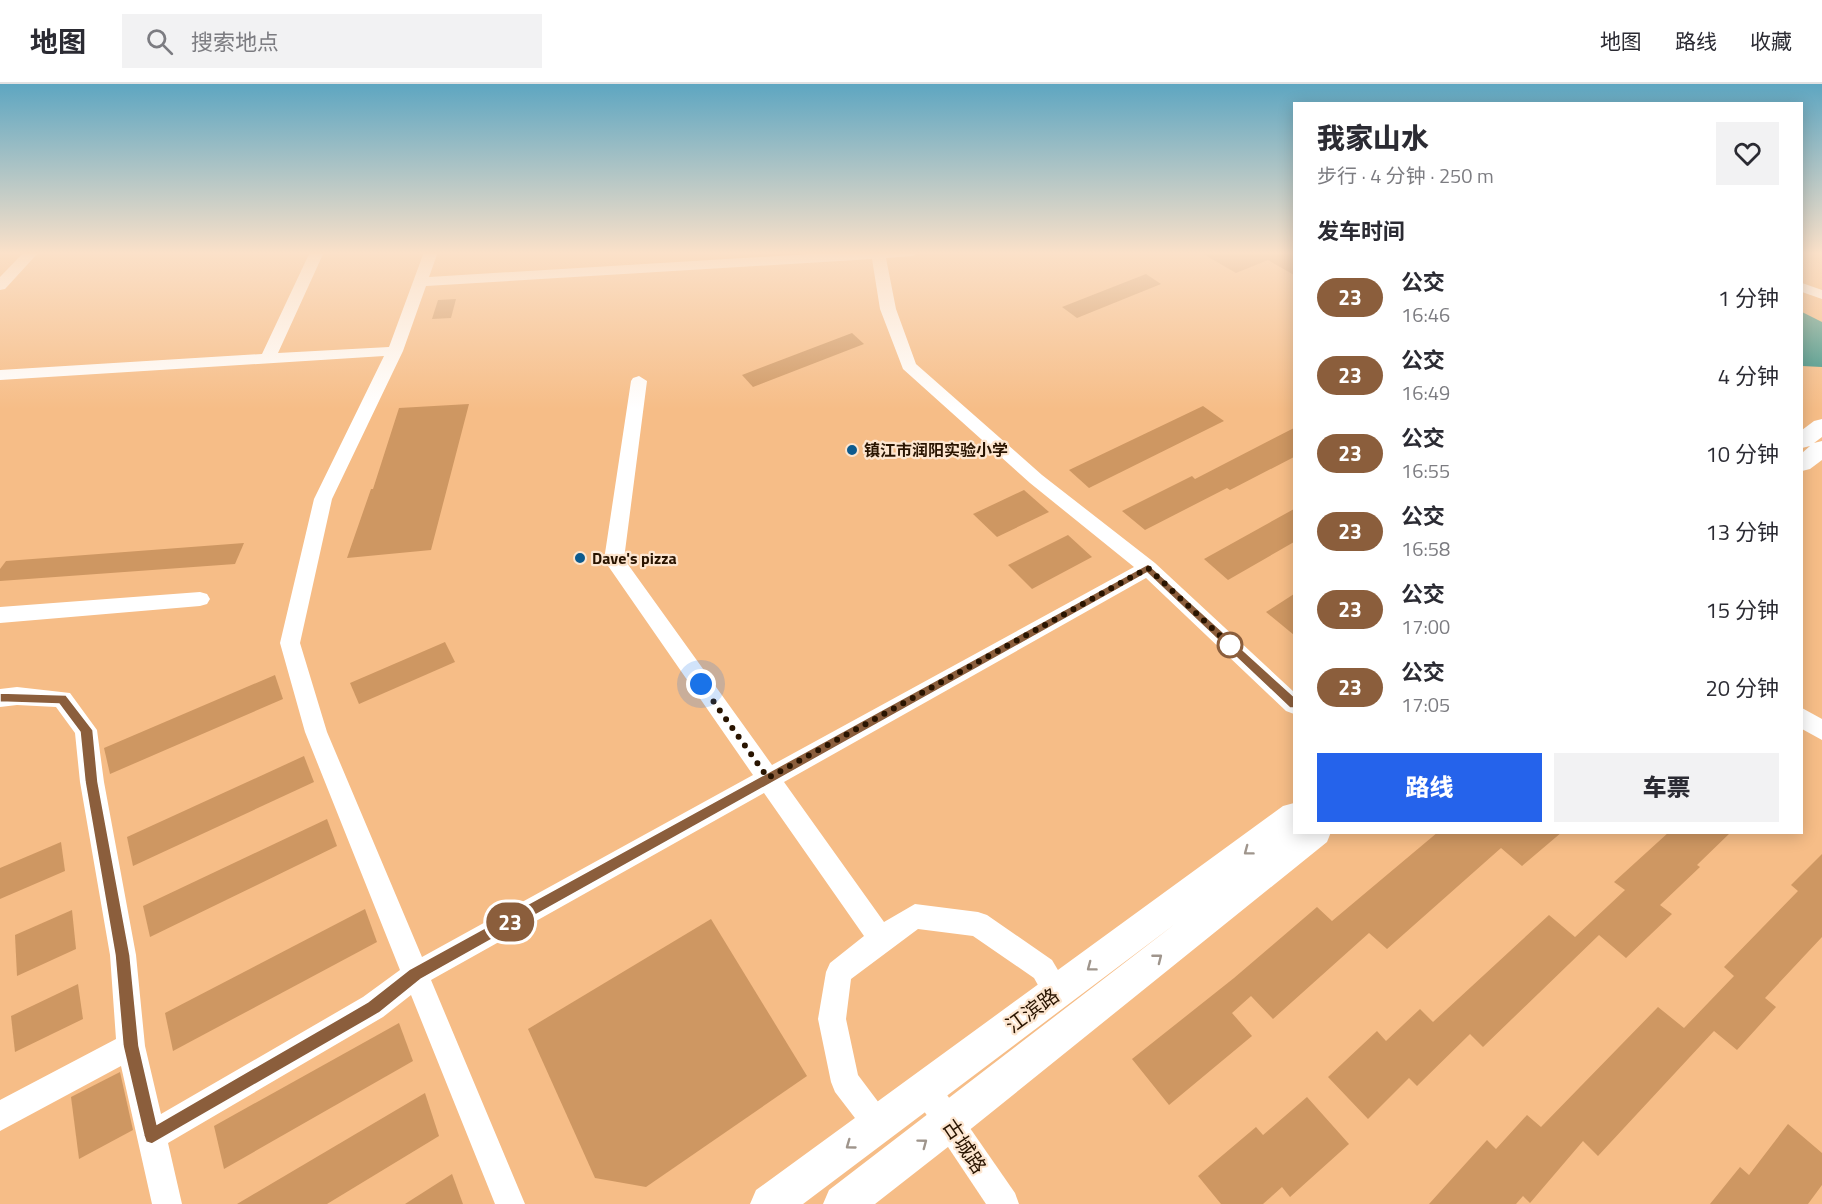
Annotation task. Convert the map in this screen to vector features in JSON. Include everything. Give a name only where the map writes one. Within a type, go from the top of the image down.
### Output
[{"type":"main road","points":[[1803,440],[1822,426]]},
{"type":"main road","points":[[1803,463],[1822,448]]},
{"type":"main road","name":"江滨路","points":[[770,1204],[1293,817]]},
{"type":"main road","name":"江滨路","points":[[843,1204],[949,1123],[1313,834]]},
{"type":"street","points":[[268,358],[293,304]]},
{"type":"street","points":[[413,304],[395,351],[323,500],[290,643],[316,732],[510,1204]]},
{"type":"street","points":[[887,304],[909,366],[1036,478],[1148,568],[1293,704]]},
{"type":"street","points":[[0,375],[395,351]]},
{"type":"street","points":[[639,381],[614,560],[881,939]]},
{"type":"street","points":[[152,1136],[373,1007],[416,974],[1148,568]]},
{"type":"street","points":[[0,615],[200,599]]},
{"type":"street","points":[[0,698],[62,699],[86,730],[92,782],[123,955],[131,1046],[168,1204]]},
{"type":"street","points":[[1803,718],[1822,731]]},
{"type":"street","points":[[878,1125],[845,1082],[832,1019],[839,972],[881,939],[915,916],[978,924],[1043,969],[1057,992]]},
{"type":"street","points":[[0,1116],[131,1046]]},
{"type":"street","name":"古城路","points":[[927,1089],[1004,1204]]},
{"type":"water","points":[[1803,312],[1822,322],[1822,367],[1803,366]]},
{"type":"building","points":[[437,304],[455,304],[451,318],[432,319]]},
{"type":"building","points":[[1069,304],[1111,304],[1077,318],[1062,307]]},
{"type":"building","points":[[852,333],[864,344],[753,387],[742,375]]},
{"type":"building","points":[[469,404],[431,550],[347,558],[371,489],[373,489],[399,408]]},
{"type":"building","points":[[1203,406],[1224,421],[1089,488],[1069,470]]},
{"type":"building","points":[[1293,429],[1293,458],[1230,490],[1227,488],[1145,530],[1122,511],[1192,476],[1195,479]]},
{"type":"building","points":[[1024,490],[1049,512],[997,537],[973,514]]},
{"type":"building","points":[[1293,510],[1293,543],[1228,580],[1204,559]]},
{"type":"building","points":[[1068,535],[1092,557],[1032,589],[1008,565]]},
{"type":"building","points":[[244,543],[235,564],[0,581],[0,569],[6,561]]},
{"type":"building","points":[[1293,595],[1293,634],[1266,612]]},
{"type":"building","points":[[445,642],[455,662],[359,704],[350,683]]},
{"type":"building","points":[[275,675],[283,699],[110,774],[104,748]]},
{"type":"building","points":[[304,756],[314,782],[133,866],[127,837]]},
{"type":"building","points":[[327,819],[337,846],[150,937],[143,906]]},
{"type":"building","points":[[1436,834],[1560,834],[1522,866],[1501,848],[1387,949],[1369,933],[1273,1019],[1251,996],[1232,1013],[1252,1036],[1169,1105],[1132,1059],[1234,978],[1317,907],[1332,921]]},
{"type":"building","points":[[1667,834],[1729,834],[1697,865],[1700,867],[1660,905],[1672,914],[1626,958],[1599,935],[1483,1047],[1470,1034],[1417,1086],[1409,1078],[1368,1119],[1328,1077],[1377,1031],[1386,1041],[1420,1009],[1433,1022],[1549,915],[1575,937],[1625,890],[1614,882]]},
{"type":"building","points":[[61,842],[65,871],[0,899],[0,868]]},
{"type":"building","points":[[1822,854],[1822,937],[1765,998],[1776,1007],[1737,1050],[1714,1031],[1598,1156],[1583,1141],[1530,1203],[1523,1196],[1516,1204],[1429,1204],[1487,1140],[1496,1149],[1527,1115],[1541,1127],[1658,1007],[1684,1028],[1734,976],[1724,967],[1798,891],[1791,885]]},
{"type":"building","points":[[365,909],[377,942],[173,1051],[165,1013]]},
{"type":"building","points":[[72,910],[76,949],[17,976],[15,935]]},
{"type":"building","points":[[711,919],[807,1076],[646,1187],[595,1178],[528,1029]]},
{"type":"building","points":[[78,984],[83,1019],[15,1052],[11,1016]]},
{"type":"building","points":[[399,1023],[413,1061],[224,1169],[214,1126]]},
{"type":"building","points":[[120,1072],[133,1130],[79,1159],[71,1097]]},
{"type":"building","points":[[425,1093],[439,1136],[327,1204],[237,1204]]},
{"type":"building","points":[[1307,1097],[1349,1144],[1290,1197],[1282,1187],[1263,1204],[1221,1204],[1198,1176],[1256,1127],[1263,1135]]},
{"type":"building","points":[[1788,1124],[1822,1153],[1822,1185],[1808,1204],[1710,1204],[1740,1167],[1749,1175]]},
{"type":"building","points":[[452,1174],[463,1204],[405,1204]]},
{"type":"bus line","name":"23","points":[[0,698],[17,696],[62,699],[86,730],[92,782],[123,955],[131,1046],[152,1136],[373,1007],[416,974],[1148,568],[1293,704]]},
{"type":"place","name":"镇江市润阳实验小学","points":[[852,450]]},
{"type":"place","name":"Dave's pizza","points":[[580,558]]},
{"type":"route","points":[[701,684],[768,778],[1148,568],[1230,645]]}]
